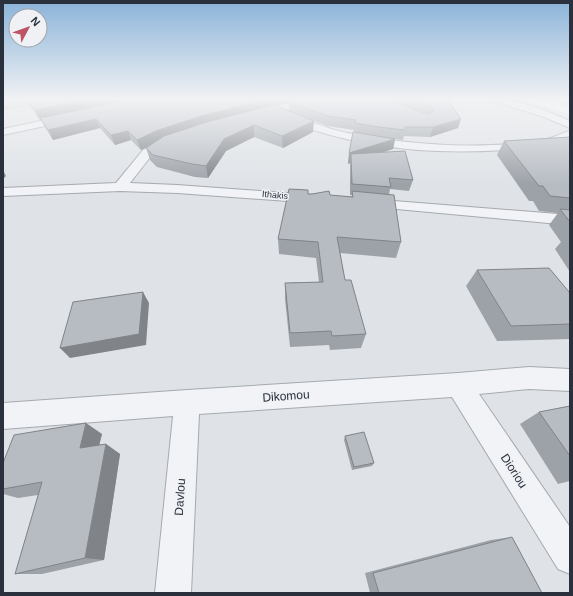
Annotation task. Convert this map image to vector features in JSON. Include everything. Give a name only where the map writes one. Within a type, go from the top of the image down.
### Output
[{"type":"street","points":[[3,132],[22,128]]},
{"type":"street","points":[[313,128],[377,142],[418,146],[505,147],[539,144],[560,139],[570,134]]},
{"type":"street","points":[[120,187],[147,153],[163,144],[184,136]]},
{"type":"street","name":"Ithakis","points":[[3,192],[120,187],[177,189],[332,200]]},
{"type":"street","points":[[355,202],[570,220]]},
{"type":"street","name":"Dikomou","points":[[3,416],[187,402],[458,385],[529,378],[570,380]]},
{"type":"street","name":"Dioriou","points":[[458,385],[570,557]]},
{"type":"street","name":"Davlou","points":[[174,593],[187,402]]},
{"type":"building","points":[[47,128],[58,128],[48,130]]},
{"type":"building","points":[[104,128],[166,128],[137,140],[128,131],[111,135]]},
{"type":"building","points":[[189,128],[248,128],[224,139],[206,166],[153,155],[146,148],[164,136]]},
{"type":"building","points":[[261,128],[299,128],[282,136]]},
{"type":"building","points":[[385,128],[405,128],[405,130]]},
{"type":"building","points":[[353,132],[395,139],[349,153]]},
{"type":"building","points":[[570,137],[570,198],[550,196],[543,186],[539,186],[504,141]]},
{"type":"building","points":[[405,151],[413,180],[389,178],[391,187],[352,184],[351,154]]},
{"type":"building","points":[[289,189],[308,190],[308,194],[329,191],[330,195],[353,197],[352,191],[394,195],[401,242],[337,237],[345,280],[351,280],[366,334],[332,336],[331,331],[290,333],[285,283],[323,282],[318,242],[278,239]]},
{"type":"building","points":[[560,209],[570,210],[570,222]]},
{"type":"building","points":[[549,268],[570,293],[570,324],[511,326],[477,270]]},
{"type":"building","points":[[143,292],[139,334],[60,348],[73,302]]},
{"type":"building","points":[[570,406],[570,456],[539,412]]},
{"type":"building","points":[[86,423],[80,448],[106,444],[85,558],[15,574],[42,482],[3,489],[3,463],[14,435]]},
{"type":"building","points":[[364,432],[374,463],[354,467],[345,436]]},
{"type":"building","points":[[512,537],[542,593],[379,593],[373,573]]}]
